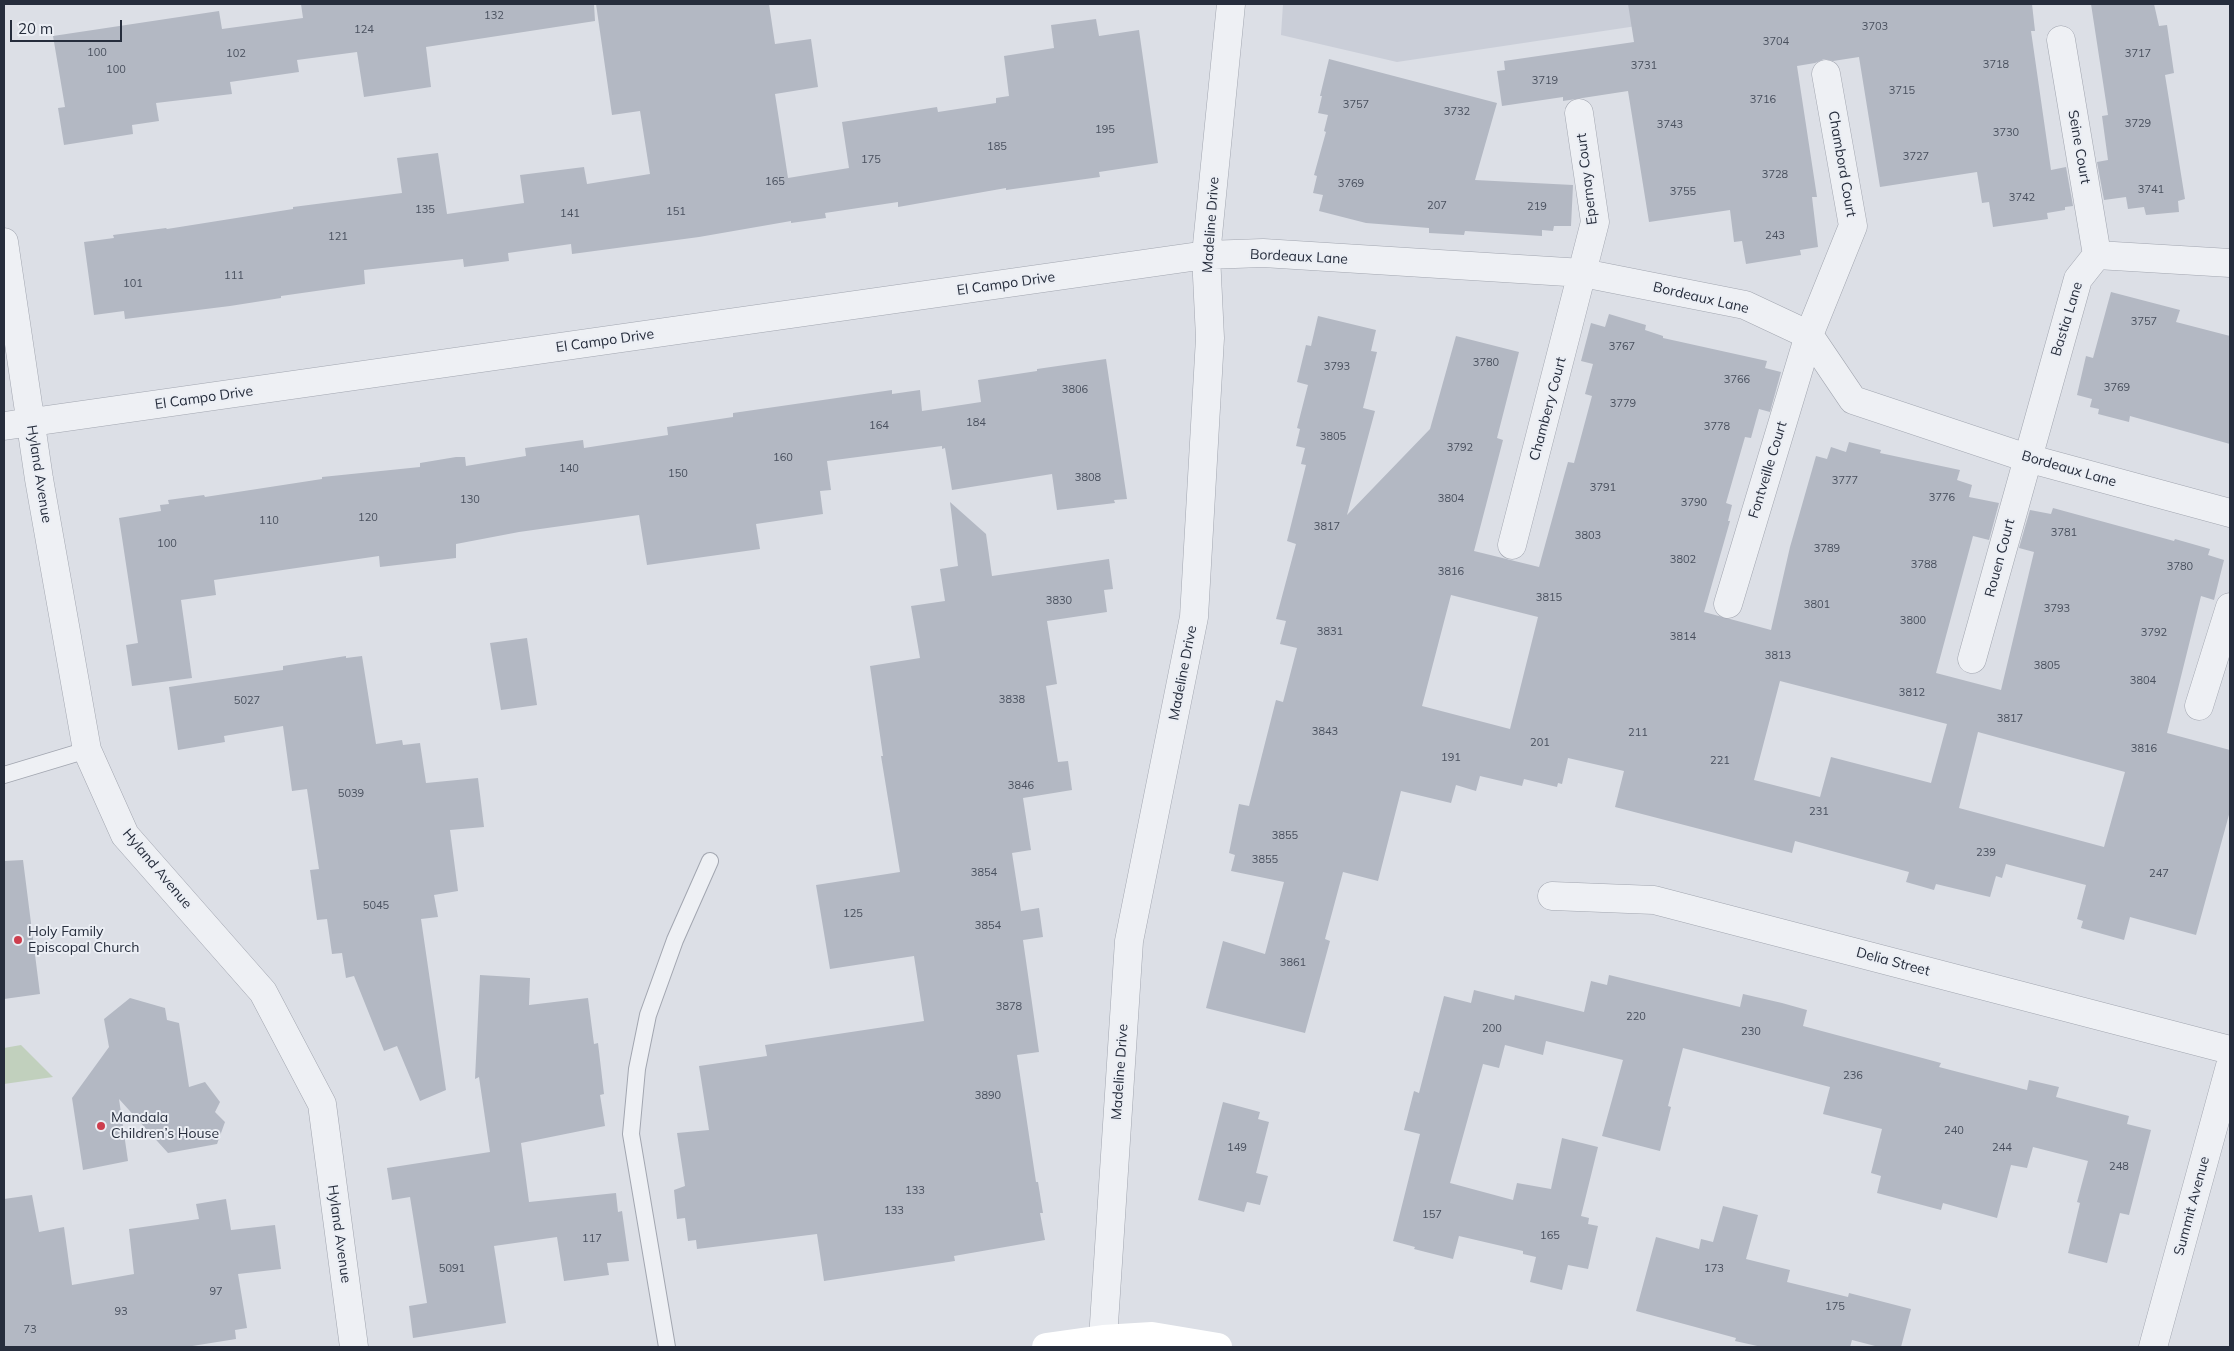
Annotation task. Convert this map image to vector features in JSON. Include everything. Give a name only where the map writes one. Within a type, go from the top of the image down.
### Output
[{"type":"street","name":"Madeline Drive","points":[[1102,1343],[1129,941],[1194,617],[1210,338],[1206,254],[1231,4]]},
{"type":"street","name":"Seine Court","points":[[2061,40],[2097,255]]},
{"type":"street","name":"Chambord Court","points":[[1809,335],[1854,226],[1826,74]]},
{"type":"street","name":"Epernay Court","points":[[1579,113],[1595,222],[1583,273]]},
{"type":"street","name":"Hyland Avenue","points":[[4,242],[39,479],[88,750],[125,836],[263,992],[322,1104],[354,1347]]},
{"type":"street","name":"Bordeaux Lane","points":[[1206,254],[1263,254],[1583,273],[1745,305],[1809,335],[1853,400],[2028,458],[2230,513]]},
{"type":"street","name":"El Campo Drive","points":[[4,426],[1206,254]]},
{"type":"street","points":[[2097,255],[2230,263]]},
{"type":"street","name":"Bastia Lane","points":[[2028,458],[2078,279],[2097,255]]},
{"type":"street","name":"Chambery Court","points":[[1512,545],[1583,273]]},
{"type":"street","name":"Fontveille Court","points":[[1728,604],[1809,335]]},
{"type":"street","name":"Rouen Court","points":[[1972,659],[2028,458]]},
{"type":"street","points":[[2199,706],[2230,607]]},
{"type":"street","name":"Delia Street","points":[[1552,896],[1654,900],[2230,1050]]},
{"type":"street","name":"Summit Avenue","points":[[2153,1347],[2230,1066]]},
{"type":"street","points":[[1046,1347],[1102,1343],[1152,1336],[1218,1347]]},
{"type":"lane","points":[[4,775],[88,750]]},
{"type":"lane","points":[[666,1347],[631,1134],[637,1069],[648,1015],[675,940],[710,862]]},
{"type":"shaded area","points":[[1283,4],[1783,4],[1397,62],[1281,35]]},
{"type":"green space","points":[[21,1045],[53,1077],[4,1084],[4,1048]]},
{"type":"building","points":[[301,4],[594,4],[595,21],[426,47],[431,87],[364,97],[357,52],[297,60],[299,72],[230,82],[232,94],[156,103],[159,121],[132,125],[133,134],[64,145],[58,108],[65,107],[53,36],[219,11],[222,29],[303,18]]},
{"type":"building","points":[[596,4],[769,4],[775,44],[811,39],[818,87],[775,94],[788,178],[849,168],[842,122],[937,107],[938,112],[996,103],[996,98],[1009,96],[1004,56],[1054,48],[1051,25],[1096,19],[1099,36],[1139,30],[1158,163],[1099,172],[1100,177],[1006,190],[1006,188],[898,207],[898,202],[825,213],[826,218],[791,223],[791,221],[699,237],[572,254],[571,244],[508,253],[509,261],[464,267],[463,259],[364,270],[365,284],[281,296],[281,298],[230,306],[125,319],[124,311],[94,315],[84,242],[114,238],[113,235],[167,229],[293,209],[293,207],[402,193],[397,158],[438,153],[447,214],[524,203],[520,175],[584,167],[587,184],[650,174],[640,111],[612,115]]},
{"type":"building","points":[[1628,4],[2032,4],[2035,31],[2031,31],[2051,170],[2066,167],[2073,206],[2065,207],[2065,210],[2047,213],[2048,219],[1993,227],[1989,202],[1982,203],[1977,172],[1880,187],[1859,57],[1833,61],[1824,59],[1815,63],[1797,66],[1817,197],[1812,197],[1818,247],[1800,250],[1801,255],[1746,264],[1742,241],[1734,242],[1730,210],[1649,222],[1628,91],[1563,101],[1563,97],[1502,106],[1497,71],[1505,70],[1504,61],[1634,42]]},
{"type":"building","points":[[2091,4],[2154,4],[2159,26],[2167,25],[2174,73],[2165,75],[2185,199],[2178,201],[2179,212],[2146,215],[2144,207],[2128,209],[2126,197],[2104,200],[2097,162],[2108,160],[2102,116],[2108,115]]},
{"type":"building","points":[[1329,59],[1497,103],[1475,180],[1573,185],[1571,226],[1554,226],[1553,231],[1542,230],[1542,236],[1465,231],[1464,235],[1429,233],[1429,228],[1366,223],[1319,211],[1323,195],[1313,193],[1317,176],[1314,175],[1326,132],[1324,131],[1328,115],[1318,113]]},
{"type":"building","points":[[2111,292],[2180,310],[2176,322],[2230,336],[2230,444],[2130,416],[2129,422],[2098,414],[2099,409],[2090,407],[2092,399],[2077,395],[2086,356],[2093,358]]},
{"type":"building","points":[[1609,314],[1646,325],[1645,330],[1663,336],[1663,338],[1767,361],[1765,368],[1781,372],[1770,412],[1759,409],[1751,438],[1745,437],[1726,503],[1732,505],[1728,521],[1730,521],[1704,612],[1771,630],[1790,547],[1816,456],[1827,459],[1831,447],[1846,452],[1849,442],[1881,450],[1880,453],[1960,470],[1957,480],[1972,485],[1969,497],[1999,503],[1989,540],[1973,536],[1936,673],[2001,690],[2034,552],[2019,548],[2030,510],[2051,514],[2053,508],[2174,541],[2175,539],[2210,549],[2208,555],[2224,560],[2214,600],[2201,596],[2167,733],[2230,750],[2230,811],[2196,935],[2130,917],[2124,940],[2081,928],[2083,921],[2077,919],[2086,885],[2006,864],[2002,878],[1996,876],[1990,897],[1936,884],[1934,890],[1906,882],[1909,872],[1795,841],[1792,853],[1615,807],[1624,771],[1568,758],[1562,784],[1558,783],[1557,787],[1524,779],[1522,786],[1480,776],[1476,791],[1456,785],[1451,803],[1401,791],[1378,881],[1343,872],[1325,939],[1330,941],[1305,1033],[1206,1008],[1223,941],[1265,954],[1284,882],[1231,871],[1235,855],[1229,853],[1239,804],[1249,806],[1276,700],[1283,702],[1297,648],[1280,644],[1286,621],[1276,619],[1296,544],[1287,541],[1306,465],[1301,464],[1305,448],[1296,446],[1300,429],[1297,428],[1308,385],[1297,382],[1306,345],[1311,346],[1318,316],[1376,330],[1371,351],[1377,352],[1363,408],[1375,411],[1347,515],[1430,429],[1456,336],[1519,352],[1497,438],[1503,440],[1474,551],[1539,567],[1568,462],[1574,463],[1592,396],[1585,394],[1593,364],[1581,361],[1591,323],[1605,327]],"holes":[[[1451,595],[1538,617],[1510,729],[1422,706]],[[1780,681],[1947,724],[1931,783],[1831,757],[1820,797],[1754,780]],[[1978,732],[2125,772],[2104,847],[1959,808]]]},
{"type":"building","points":[[1106,359],[1127,499],[1114,500],[1115,503],[1057,510],[1052,474],[952,490],[945,448],[942,449],[942,446],[827,461],[831,490],[820,491],[823,514],[756,524],[760,549],[647,565],[639,515],[519,532],[456,544],[456,558],[380,567],[379,556],[214,580],[216,595],[181,600],[192,678],[132,686],[126,645],[138,643],[119,518],[161,511],[160,505],[169,504],[168,500],[204,495],[205,497],[322,479],[322,477],[420,467],[420,463],[456,457],[465,457],[466,466],[526,456],[525,448],[583,440],[584,448],[668,435],[667,427],[733,417],[733,413],[892,390],[892,394],[920,390],[922,411],[981,402],[978,380]]},
{"type":"building","points":[[950,502],[986,534],[992,576],[1109,559],[1113,589],[1104,590],[1107,612],[1047,621],[1057,684],[1046,686],[1058,762],[1068,761],[1072,790],[1023,798],[1031,850],[1012,853],[1021,911],[1039,908],[1043,937],[1023,940],[1039,1052],[1017,1055],[1036,1182],[1038,1182],[1043,1213],[1040,1213],[1045,1240],[954,1256],[955,1261],[824,1281],[817,1234],[697,1249],[696,1240],[688,1241],[685,1218],[677,1219],[674,1190],[685,1186],[677,1133],[709,1130],[699,1066],[767,1056],[765,1045],[924,1021],[914,956],[830,969],[816,885],[900,872],[881,756],[883,756],[870,666],[920,658],[911,606],[945,601],[940,569],[958,566]]},
{"type":"building","points":[[527,638],[537,705],[501,710],[490,643]]},
{"type":"building","points":[[346,656],[346,658],[362,656],[376,744],[402,740],[403,745],[420,743],[426,783],[478,778],[484,827],[450,830],[458,891],[434,895],[438,917],[421,919],[446,1090],[420,1101],[397,1046],[384,1051],[354,976],[346,978],[342,953],[332,954],[327,919],[317,920],[310,870],[319,869],[307,789],[292,791],[283,726],[224,736],[225,742],[178,750],[169,687],[283,670],[283,666]]},
{"type":"building","name":"Holy Family Episcopal Church","points":[[23,860],[40,994],[4,999],[4,861]]},
{"type":"building","points":[[480,975],[530,978],[529,1005],[588,998],[594,1044],[598,1043],[604,1094],[600,1095],[605,1126],[521,1143],[529,1202],[616,1193],[618,1212],[622,1211],[629,1261],[607,1263],[609,1275],[564,1281],[557,1237],[494,1246],[506,1323],[413,1338],[409,1306],[427,1303],[410,1197],[392,1200],[387,1168],[490,1152],[479,1077],[475,1079]]},
{"type":"building","points":[[1609,975],[1740,1007],[1743,994],[1782,1003],[1807,1010],[1803,1026],[1941,1063],[1939,1067],[2027,1090],[2029,1080],[2059,1087],[2056,1097],[2129,1116],[2127,1124],[2151,1130],[2129,1215],[2120,1213],[2107,1263],[2068,1253],[2080,1203],[2077,1202],[2088,1161],[2033,1147],[2027,1168],[2011,1165],[1997,1218],[1943,1203],[1941,1210],[1877,1193],[1881,1176],[1871,1173],[1882,1129],[1823,1114],[1830,1087],[1683,1048],[1668,1106],[1671,1107],[1660,1151],[1602,1136],[1623,1060],[1546,1041],[1543,1055],[1505,1045],[1499,1068],[1483,1064],[1450,1183],[1513,1200],[1517,1183],[1551,1189],[1562,1138],[1598,1147],[1581,1216],[1589,1218],[1588,1224],[1598,1226],[1588,1269],[1568,1265],[1562,1290],[1530,1282],[1536,1257],[1523,1254],[1523,1251],[1459,1236],[1453,1259],[1414,1249],[1415,1247],[1393,1241],[1420,1134],[1404,1130],[1414,1091],[1419,1093],[1444,996],[1471,1003],[1474,990],[1514,1000],[1515,995],[1584,1012],[1591,981],[1607,985]]},
{"type":"building","points":[[130,998],[165,1008],[167,1020],[179,1023],[189,1087],[205,1082],[220,1102],[215,1112],[225,1122],[217,1144],[168,1153],[119,1099],[128,1161],[83,1170],[72,1098],[109,1047],[104,1019]]},
{"type":"building","points":[[1223,1102],[1260,1112],[1258,1119],[1269,1122],[1256,1173],[1268,1176],[1260,1205],[1247,1202],[1244,1212],[1198,1200]]},
{"type":"building","points":[[32,1195],[39,1232],[64,1227],[72,1285],[134,1274],[129,1229],[199,1219],[196,1204],[226,1199],[231,1230],[275,1225],[281,1269],[238,1274],[247,1328],[235,1330],[236,1339],[186,1347],[4,1347],[4,1199]]},
{"type":"building","points":[[1723,1206],[1758,1215],[1746,1259],[1790,1270],[1787,1282],[1848,1297],[1849,1293],[1911,1309],[1901,1347],[1879,1347],[1852,1340],[1850,1347],[1762,1347],[1735,1341],[1736,1338],[1636,1311],[1656,1237],[1699,1249],[1701,1239],[1713,1242]]},
{"type":"place","name":"Holy Family Episcopal Church","points":[[18,940]]},
{"type":"place","name":"Mandala Children’s House","points":[[101,1126]]}]
